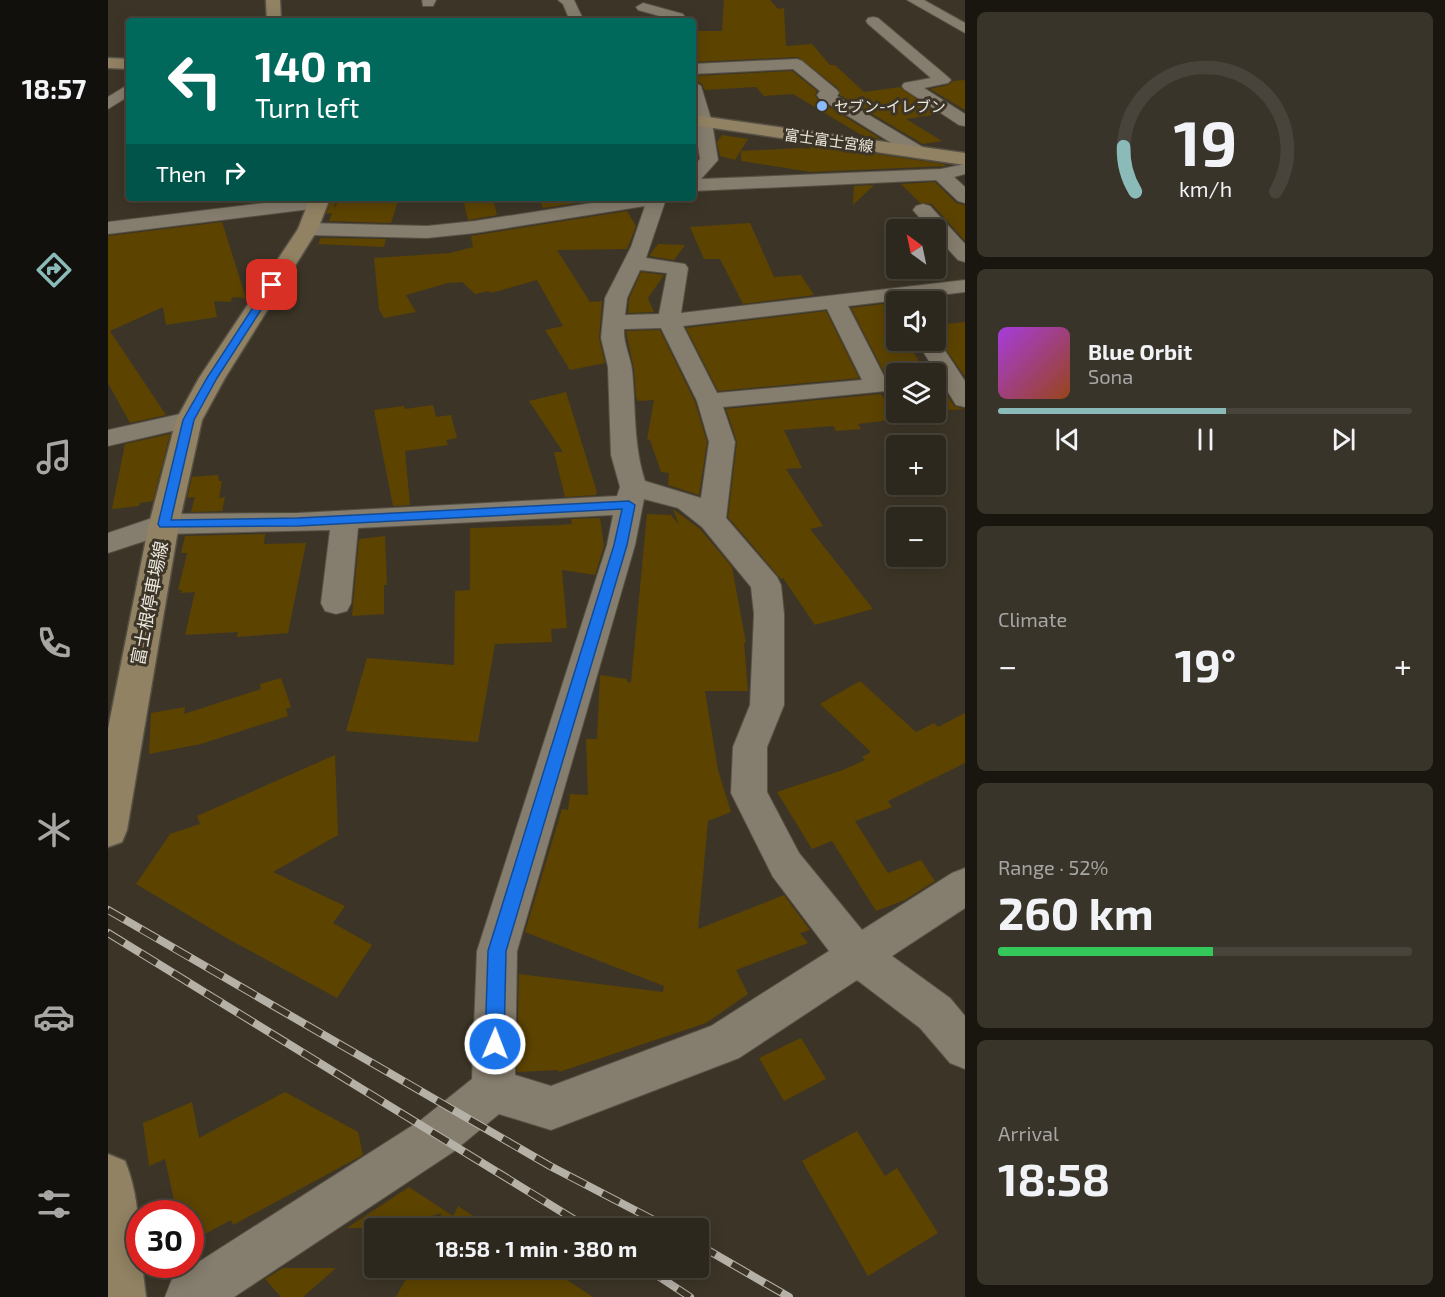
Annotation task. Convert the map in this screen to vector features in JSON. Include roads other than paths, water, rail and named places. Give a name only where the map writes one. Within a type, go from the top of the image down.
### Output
[{"type":"main road","points":[[273,0],[274,18]]},
{"type":"main road","points":[[108,63],[126,64]]},
{"type":"main road","name":"富士富士宮線","points":[[698,121],[965,159]]},
{"type":"main road","name":"富士根停車場線","points":[[108,830],[164,524],[189,420],[212,378],[308,229],[320,201]]},
{"type":"main road","points":[[108,1178],[120,1297]]},
{"type":"street","points":[[565,0],[569,2],[576,18]]},
{"type":"street","points":[[677,18],[686,0]]},
{"type":"street","points":[[914,0],[965,29]]},
{"type":"street","points":[[643,7],[674,18]]},
{"type":"street","points":[[878,14],[944,80],[910,86],[965,121]]},
{"type":"street","points":[[696,69],[797,64],[831,93],[825,95],[920,153]]},
{"type":"street","points":[[108,104],[126,91]]},
{"type":"street","points":[[946,109],[965,106]]},
{"type":"street","points":[[696,174],[709,160],[698,121]]},
{"type":"street","points":[[696,185],[941,174],[965,169]]},
{"type":"street","points":[[941,174],[965,197]]},
{"type":"street","points":[[770,182],[781,201]]},
{"type":"street","points":[[108,228],[312,201]]},
{"type":"street","points":[[308,229],[427,231],[475,227],[636,201]]},
{"type":"street","points":[[190,1297],[437,1136],[493,1090],[497,951],[621,545],[631,496],[624,455],[620,367],[612,338],[616,298],[633,263],[648,201]]},
{"type":"street","points":[[923,210],[965,256]]},
{"type":"street","points":[[633,263],[678,268],[669,321],[709,401],[722,442],[712,520]]},
{"type":"street","points":[[925,291],[955,282]]},
{"type":"street","points":[[614,322],[669,321],[886,299]]},
{"type":"street","points":[[709,401],[878,386],[835,303]]},
{"type":"street","points":[[934,351],[965,400]]},
{"type":"street","points":[[108,411],[115,436],[189,420]]},
{"type":"street","points":[[108,543],[164,524],[345,520],[631,496],[688,502],[712,520],[766,585],[769,614],[767,705],[750,747],[749,793],[786,865],[858,956],[935,1013],[965,1047]]},
{"type":"street","points":[[336,603],[345,520]]},
{"type":"street","points":[[493,1090],[551,1108],[724,1043],[965,886]]},
{"type":"railway","points":[[108,910],[550,1166],[650,1218]]},
{"type":"railway","points":[[108,933],[572,1218]]},
{"type":"railway","points":[[709,1251],[789,1297]]},
{"type":"railway","points":[[661,1278],[690,1297]]},
{"type":"place","name":"セブン-イレブン","points":[[822,106]]}]
